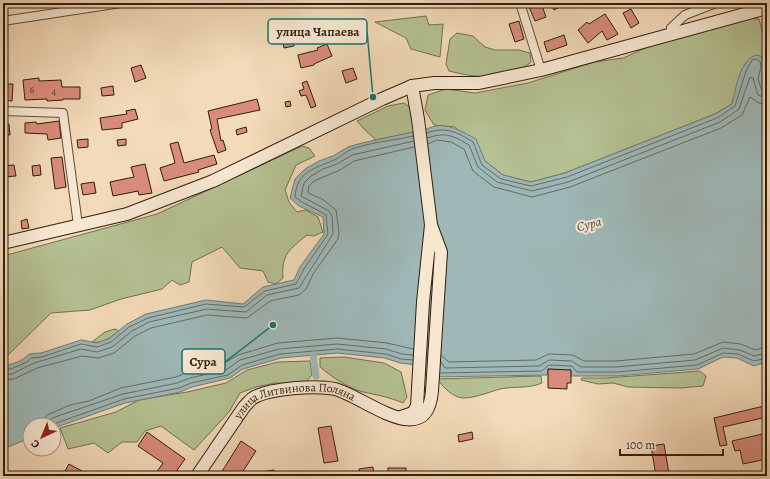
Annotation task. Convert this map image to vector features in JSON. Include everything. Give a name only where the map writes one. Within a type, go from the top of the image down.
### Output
[{"type":"main road","points":[[3,243],[127,214],[213,181],[412,86],[434,83],[479,83],[541,70],[767,8]]},
{"type":"main road","points":[[397,417],[408,416],[416,410],[419,386],[423,302],[431,225],[418,119],[412,86]]},
{"type":"main road","points":[[397,417],[409,420],[422,417],[431,404],[441,252],[431,225]]},
{"type":"main road","name":"улица Литвинова Поляна","points":[[197,476],[244,407],[253,398],[262,394],[295,388],[335,389],[397,417]]},
{"type":"street","points":[[3,21],[121,3]]},
{"type":"street","points":[[521,3],[541,70]]},
{"type":"street","points":[[670,35],[671,28],[685,14],[716,3]]},
{"type":"street","points":[[3,111],[63,113],[78,225]]},
{"type":"green space","points":[[426,16],[429,25],[443,24],[440,57],[411,49],[406,38],[375,22]]},
{"type":"green space","points":[[749,18],[759,19],[764,37],[767,40],[767,51],[763,57],[756,55],[742,69],[732,104],[715,114],[565,173],[531,182],[503,175],[485,161],[455,127],[434,125],[425,110],[428,95],[446,89],[475,93],[528,83],[594,62],[623,58],[650,46]]},
{"type":"green space","points":[[457,33],[473,36],[485,47],[495,50],[519,50],[530,53],[531,62],[512,73],[492,77],[481,77],[449,71],[446,64],[450,39]]},
{"type":"green space","points":[[404,103],[411,108],[415,132],[375,140],[357,121],[388,106]]},
{"type":"green space","points":[[302,146],[309,148],[315,156],[296,165],[285,190],[289,202],[297,212],[306,210],[318,217],[323,232],[314,236],[307,235],[291,248],[285,258],[283,278],[276,284],[268,282],[263,271],[240,268],[222,247],[192,262],[189,282],[180,285],[172,280],[162,289],[121,299],[90,310],[51,313],[9,354],[3,355],[3,256],[157,214]]},
{"type":"green space","points":[[115,329],[119,331],[107,340],[92,342],[105,332]]},
{"type":"green space","points":[[344,357],[384,363],[401,372],[407,397],[403,403],[352,388],[320,367],[320,358]]},
{"type":"green space","points":[[310,361],[312,375],[304,384],[275,383],[256,387],[240,393],[229,412],[194,450],[161,426],[145,431],[137,442],[122,442],[108,453],[94,443],[68,449],[62,433],[62,427],[116,412],[139,400],[187,392],[226,383],[247,370],[278,362]]},
{"type":"green space","points":[[700,371],[706,376],[703,386],[681,388],[628,387],[613,383],[598,384],[581,380],[582,378],[606,378]]},
{"type":"green space","points":[[541,376],[542,383],[537,385],[500,389],[479,396],[467,398],[458,397],[451,393],[437,379]]},
{"type":"water","points":[[756,55],[763,57],[763,84],[767,91],[766,362],[754,366],[737,358],[723,357],[698,369],[617,376],[571,376],[571,370],[548,369],[547,375],[433,377],[434,367],[400,363],[385,358],[337,353],[281,358],[243,369],[230,378],[192,387],[180,392],[125,403],[62,425],[62,417],[22,417],[22,441],[3,449],[3,365],[17,362],[29,354],[41,353],[81,340],[97,343],[110,338],[127,324],[146,314],[206,300],[243,304],[263,287],[294,280],[300,267],[324,234],[323,217],[299,206],[290,198],[295,179],[305,169],[319,161],[333,156],[348,147],[362,143],[433,127],[446,126],[476,139],[485,161],[503,175],[531,182],[565,173],[715,114],[732,104],[739,76],[750,58]]},
{"type":"building","points":[[541,3],[546,17],[535,21],[529,7]]},
{"type":"building","points":[[550,3],[567,3],[554,10]]},
{"type":"building","points":[[631,9],[639,23],[631,28],[623,13]]},
{"type":"building","points":[[605,14],[618,34],[607,40],[602,31],[588,43],[578,30],[587,22],[589,24]]},
{"type":"building","points":[[519,21],[524,39],[515,42],[509,24]]},
{"type":"building","points":[[291,34],[294,46],[284,48],[282,36]]},
{"type":"building","points":[[564,35],[567,45],[547,52],[544,42]]},
{"type":"building","points":[[327,44],[332,56],[314,65],[301,68],[298,55],[318,50],[317,48]]},
{"type":"building","points":[[141,65],[146,78],[135,82],[131,68]]},
{"type":"building","points":[[353,68],[357,79],[346,83],[342,71]]},
{"type":"building","points":[[39,78],[39,81],[61,80],[62,87],[80,87],[80,99],[47,101],[47,99],[25,100],[23,80]]},
{"type":"building","points":[[307,81],[316,106],[311,108],[306,95],[301,96],[299,91],[304,89],[302,83]]},
{"type":"building","points":[[3,84],[13,84],[12,101],[3,100]]},
{"type":"building","points":[[113,86],[114,95],[102,96],[101,88]]},
{"type":"building","points":[[257,99],[260,110],[217,119],[221,141],[223,140],[226,150],[218,153],[210,130],[212,129],[208,111]]},
{"type":"building","points":[[290,101],[291,106],[286,107],[285,102]]},
{"type":"building","points":[[135,109],[138,119],[122,123],[122,128],[102,130],[100,118],[127,114],[126,111]]},
{"type":"building","points":[[59,121],[61,138],[48,140],[47,134],[25,133],[25,123],[36,122],[37,124]]},
{"type":"building","points":[[9,124],[10,135],[3,135],[3,125]]},
{"type":"building","points":[[246,127],[247,132],[237,135],[236,130]]},
{"type":"building","points":[[88,139],[88,147],[78,148],[77,140]]},
{"type":"building","points":[[126,139],[126,145],[118,146],[117,140]]},
{"type":"building","points":[[178,142],[184,163],[214,155],[217,164],[198,170],[199,172],[164,181],[160,168],[175,163],[170,144]]},
{"type":"building","points":[[62,157],[66,187],[55,189],[51,158]]},
{"type":"building","points":[[145,164],[152,193],[139,195],[138,191],[113,196],[110,182],[134,177],[131,167]]},
{"type":"building","points":[[14,165],[16,176],[4,177],[3,166]]},
{"type":"building","points":[[40,165],[41,175],[33,176],[32,166]]},
{"type":"building","points":[[94,182],[96,193],[83,195],[81,184]]},
{"type":"building","points":[[27,219],[29,228],[22,229],[21,221]]},
{"type":"building","points":[[548,369],[571,370],[571,383],[567,383],[567,389],[548,388]]},
{"type":"building","points":[[764,406],[767,411],[767,417],[723,427],[727,445],[720,446],[714,418]]},
{"type":"building","points":[[331,426],[338,461],[324,463],[318,428]]},
{"type":"building","points":[[147,432],[185,459],[173,476],[154,476],[163,463],[138,446]]},
{"type":"building","points":[[472,432],[473,439],[459,442],[458,435]]},
{"type":"building","points":[[767,433],[767,459],[743,464],[740,450],[735,451],[732,441]]},
{"type":"building","points":[[241,441],[256,451],[240,476],[219,476]]},
{"type":"building","points":[[664,444],[669,474],[656,476],[651,446]]},
{"type":"building","points":[[69,464],[91,476],[70,476],[64,473]]},
{"type":"building","points":[[373,467],[374,476],[360,476],[359,469]]},
{"type":"building","points":[[388,468],[406,468],[406,476],[388,476]]},
{"type":"building","points":[[274,470],[275,476],[255,476],[255,473]]},
{"type":"waterway","points":[[313,355],[316,376]]},
{"type":"place","name":"улица Чапаева","points":[[373,97]]},
{"type":"place","name":"Сура","points":[[273,325]]}]
